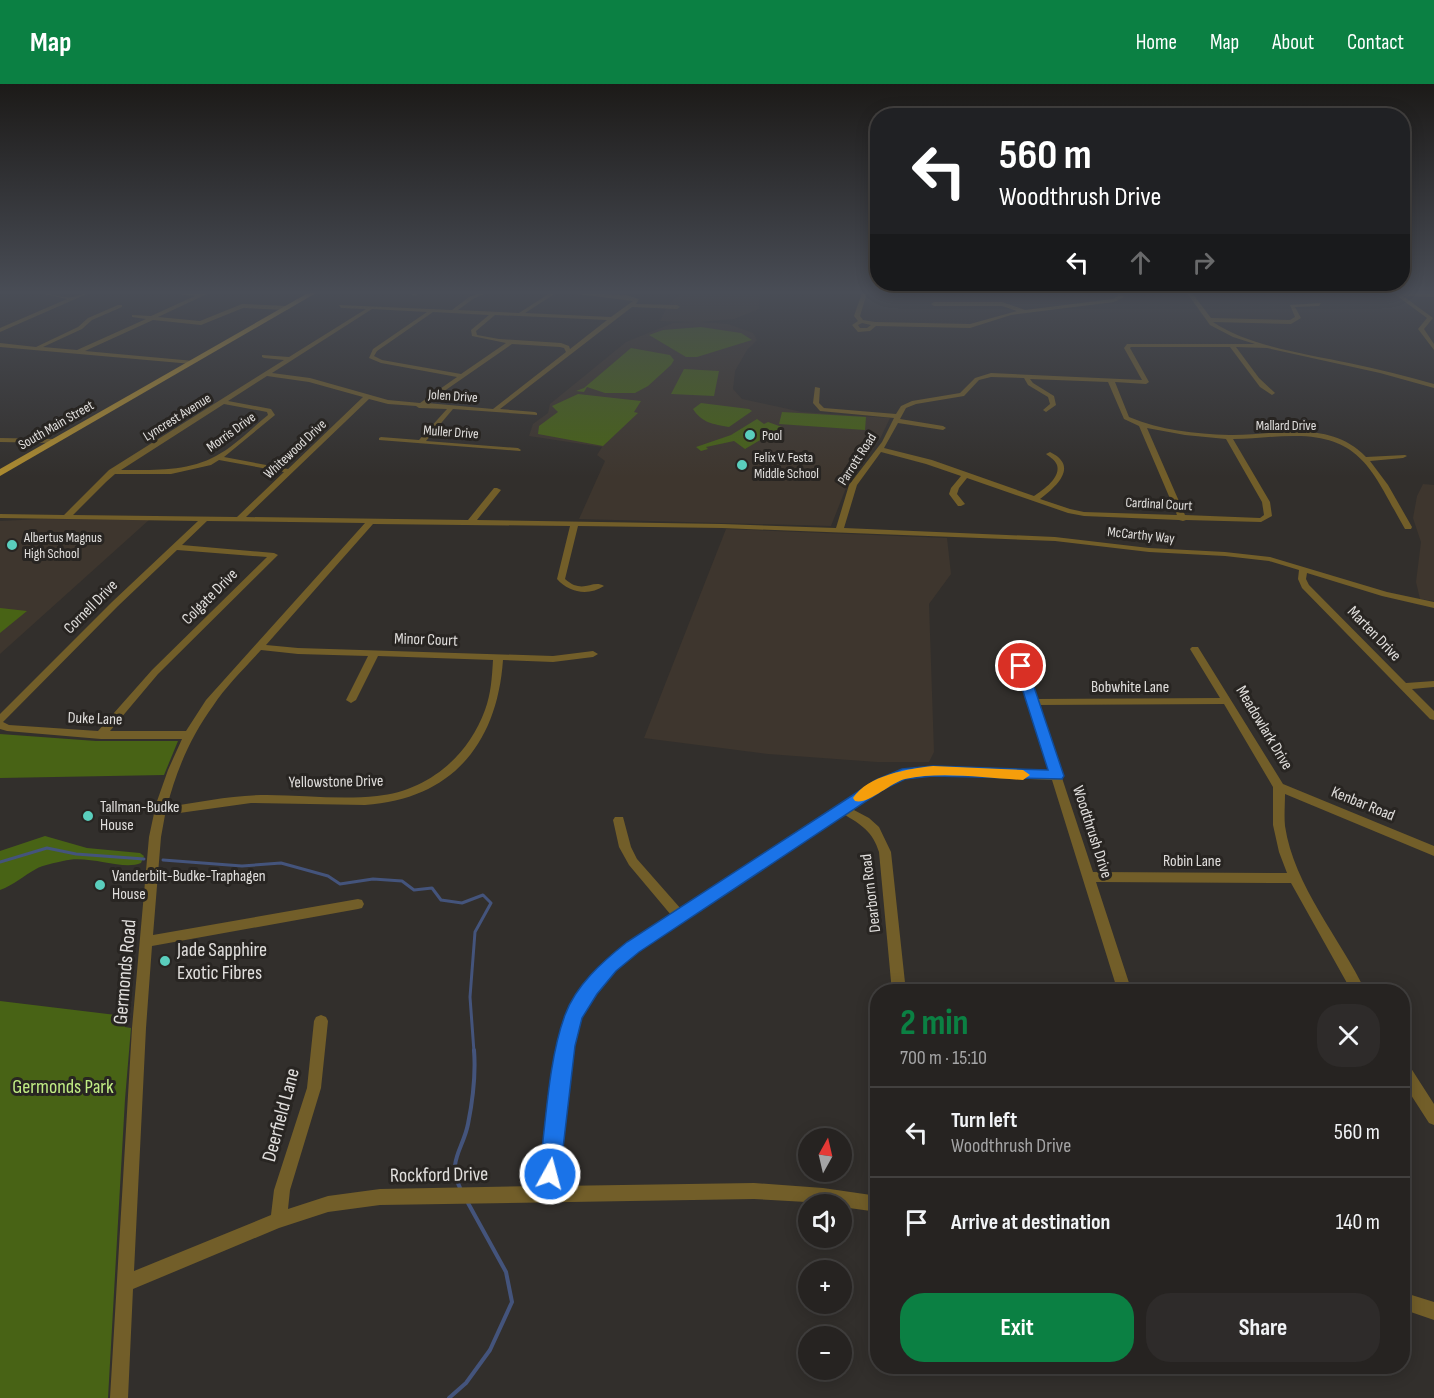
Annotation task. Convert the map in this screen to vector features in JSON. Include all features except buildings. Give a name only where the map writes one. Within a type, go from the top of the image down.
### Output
[{"type":"main road","name":"South Main Street","points":[[0,473],[206,354]]},
{"type":"street","points":[[104,354],[192,362]]},
{"type":"street","name":"Lyncrest Avenue","points":[[67,516],[112,472],[297,354]]},
{"type":"street","points":[[373,354],[371,357],[381,361],[462,376]]},
{"type":"street","points":[[419,406],[493,354]]},
{"type":"street","points":[[494,411],[568,354]]},
{"type":"street","points":[[896,418],[903,407],[910,403],[964,394],[975,381],[983,377],[1026,376],[1147,382],[1131,354]]},
{"type":"street","points":[[1239,354],[1264,388],[1272,393]]},
{"type":"street","points":[[1307,354],[1381,370],[1434,386]]},
{"type":"street","points":[[264,356],[290,359]]},
{"type":"street","name":"Jolen Drive","points":[[266,374],[310,380],[388,402],[535,414]]},
{"type":"street","points":[[1026,376],[1030,384],[1051,396],[1053,405],[1046,410]]},
{"type":"street","points":[[1111,381],[1126,418],[1142,425],[1193,436],[1228,438]]},
{"type":"street","points":[[817,388],[816,403],[822,410],[896,418],[943,428]]},
{"type":"street","name":"Whitewood Drive","points":[[239,519],[367,397]]},
{"type":"street","name":"Morris Drive","points":[[112,472],[171,472],[218,458],[272,415],[269,410],[223,402]]},
{"type":"street","points":[[421,442],[451,408]]},
{"type":"street","name":"Parrott Road","points":[[839,531],[853,485],[880,448],[896,418]]},
{"type":"street","points":[[1142,425],[1183,519]]},
{"type":"street","name":"Mallard Drive","points":[[1228,438],[1283,434],[1318,436],[1344,443],[1363,459],[1382,482],[1408,527]]},
{"type":"street","name":"Cardinal Court","points":[[880,448],[1034,500],[1084,514],[1249,522],[1261,520],[1268,516],[1266,502],[1228,438]]},
{"type":"street","name":"Muller Drive","points":[[381,439],[518,450]]},
{"type":"street","points":[[0,440],[54,441]]},
{"type":"street","points":[[1034,500],[1057,480],[1061,471],[1062,465],[1059,460],[1050,454]]},
{"type":"street","points":[[1363,459],[1403,456]]},
{"type":"street","points":[[218,458],[288,471]]},
{"type":"street","points":[[962,504],[953,494],[955,488],[966,476]]},
{"type":"street","points":[[471,522],[497,490]]},
{"type":"street","points":[[0,516],[471,522],[839,531]]},
{"type":"street","name":"Cornell Drive","points":[[0,720],[206,518]]},
{"type":"street","points":[[338,520],[346,523],[352,529],[351,543]]},
{"type":"street","name":"Germonds Road","points":[[119,1398],[139,1028],[154,846],[160,812],[170,778],[189,735],[219,691],[371,521]]},
{"type":"street","points":[[575,524],[561,579],[568,586],[579,589],[600,586]]},
{"type":"street","name":"McCarthy Way","points":[[839,531],[1061,540],[1151,550],[1249,556],[1303,568],[1385,594],[1434,605]]},
{"type":"street","name":"Colgate Drive","points":[[101,735],[155,672],[274,555],[175,548]]},
{"type":"street","name":"Marten Drive","points":[[1303,568],[1302,579],[1305,586],[1434,717]]},
{"type":"street","name":"Minor Court","points":[[258,648],[498,657],[562,658],[593,654]]},
{"type":"street","name":"Woodthrush Drive","points":[[1015,648],[1122,984]]},
{"type":"street","name":"Meadowlark Drive","points":[[1195,650],[1279,787],[1279,825],[1285,852],[1295,878],[1355,984]]},
{"type":"street","points":[[351,700],[374,654]]},
{"type":"street","name":"Yellowstone Drive","points":[[160,812],[259,799],[381,800],[418,790],[438,781],[471,750],[480,735],[497,688],[498,657]]},
{"type":"street","points":[[1403,686],[1434,684]]},
{"type":"street","name":"Bobwhite Lane","points":[[1034,702],[1226,701]]},
{"type":"street","name":"Duke Lane","points":[[0,725],[7,728],[101,735],[189,735]]},
{"type":"street","points":[[547,1195],[565,1046],[574,1015],[590,988],[610,966],[679,916],[881,784],[902,774],[933,771],[1057,776]]},
{"type":"street","name":"Kenbar Road","points":[[1279,787],[1434,850]]},
{"type":"street","name":"Dearborn Road","points":[[843,809],[873,826],[881,838],[885,852],[897,984]]},
{"type":"street","points":[[619,820],[625,847],[633,862],[679,916]]},
{"type":"street","name":"Robin Lane","points":[[1089,877],[1295,878]]},
{"type":"street","points":[[147,941],[358,904]]},
{"type":"street","name":"Deerfield Lane","points":[[279,1220],[282,1190],[314,1088],[321,1020]]},
{"type":"street","points":[[1410,1080],[1434,1118]]},
{"type":"street","name":"Rockford Drive","points":[[124,1284],[279,1220],[328,1204],[380,1197],[754,1191],[823,1196],[870,1203]]},
{"type":"street","points":[[1410,1303],[1434,1311]]},
{"type":"shaded area","points":[[611,354],[745,354],[735,371],[733,389],[742,399],[802,412],[890,418],[881,437],[846,488],[831,526],[579,519],[605,461],[597,455],[602,447],[529,436],[533,424],[548,413],[550,404]]},
{"type":"shaded area","points":[[1423,484],[1434,485],[1434,601],[1420,599],[1416,582],[1421,542],[1413,518],[1417,496]]},
{"type":"shaded area","points":[[149,520],[0,654],[0,521]]},
{"type":"shaded area","points":[[726,529],[947,538],[951,574],[929,604],[934,752],[929,762],[877,762],[768,754],[644,738]]},
{"type":"green space","points":[[624,354],[666,354],[674,360],[648,386],[635,393],[605,393],[587,387],[584,392],[576,391],[584,388]]},
{"type":"green space","points":[[681,354],[706,354],[697,357],[686,357]]},
{"type":"green space","points":[[684,369],[719,371],[714,396],[671,394]]},
{"type":"green space","points":[[578,394],[641,401],[634,412],[638,413],[603,446],[538,434],[539,426],[558,412],[552,406]]},
{"type":"green space","points":[[701,403],[752,411],[729,427],[713,424],[700,417],[693,409]]},
{"type":"green space","points":[[782,412],[866,417],[865,430],[779,424]]},
{"type":"green space","name":"Pool","points":[[757,419],[764,424],[768,422],[782,427],[745,449],[734,441],[706,447],[708,449],[701,451],[696,447],[731,435]]},
{"type":"green space","points":[[0,608],[27,611],[0,633]]},
{"type":"green space","points":[[0,734],[96,741],[178,741],[164,775],[0,778]]},
{"type":"green space","points":[[45,836],[87,848],[140,853],[144,856],[141,863],[133,865],[83,859],[53,863],[36,869],[0,890],[0,851]]},
{"type":"green space","name":"Germonds Park","points":[[0,1001],[116,1015],[125,1019],[125,1027],[131,1028],[108,1398],[0,1398]]},
{"type":"waterway","points":[[0,862],[47,848],[76,854],[144,859]]},
{"type":"waterway","points":[[163,860],[242,866],[281,863],[328,876],[340,884],[373,879],[402,881],[414,890],[432,888],[441,900],[462,903],[483,895],[491,903],[475,932],[470,997],[474,1052]]},
{"type":"waterway","points":[[461,1190],[455,1163],[468,1124],[474,1078],[474,1052]]},
{"type":"waterway","points":[[449,1398],[466,1383],[490,1350],[512,1302],[506,1272],[468,1203]]},
{"type":"slow traffic","points":[[860,798],[902,774],[933,771],[1023,775]]},
{"type":"place","name":"Pool","points":[[750,435]]},
{"type":"place","name":"Felix V. Festa Middle School","points":[[742,465]]},
{"type":"place","name":"Albertus Magnus High School","points":[[12,545]]},
{"type":"place","name":"Tallman-Budke House","points":[[88,816]]},
{"type":"place","name":"Vanderbilt-Budke-Traphagen House","points":[[100,885]]},
{"type":"place","name":"Jade Sapphire Exotic Fibres","points":[[165,961]]},
{"type":"route","points":[[550,1174],[565,1046],[574,1015],[590,988],[610,966],[633,947],[881,784],[902,774],[933,771],[1057,776],[1021,666]]}]
